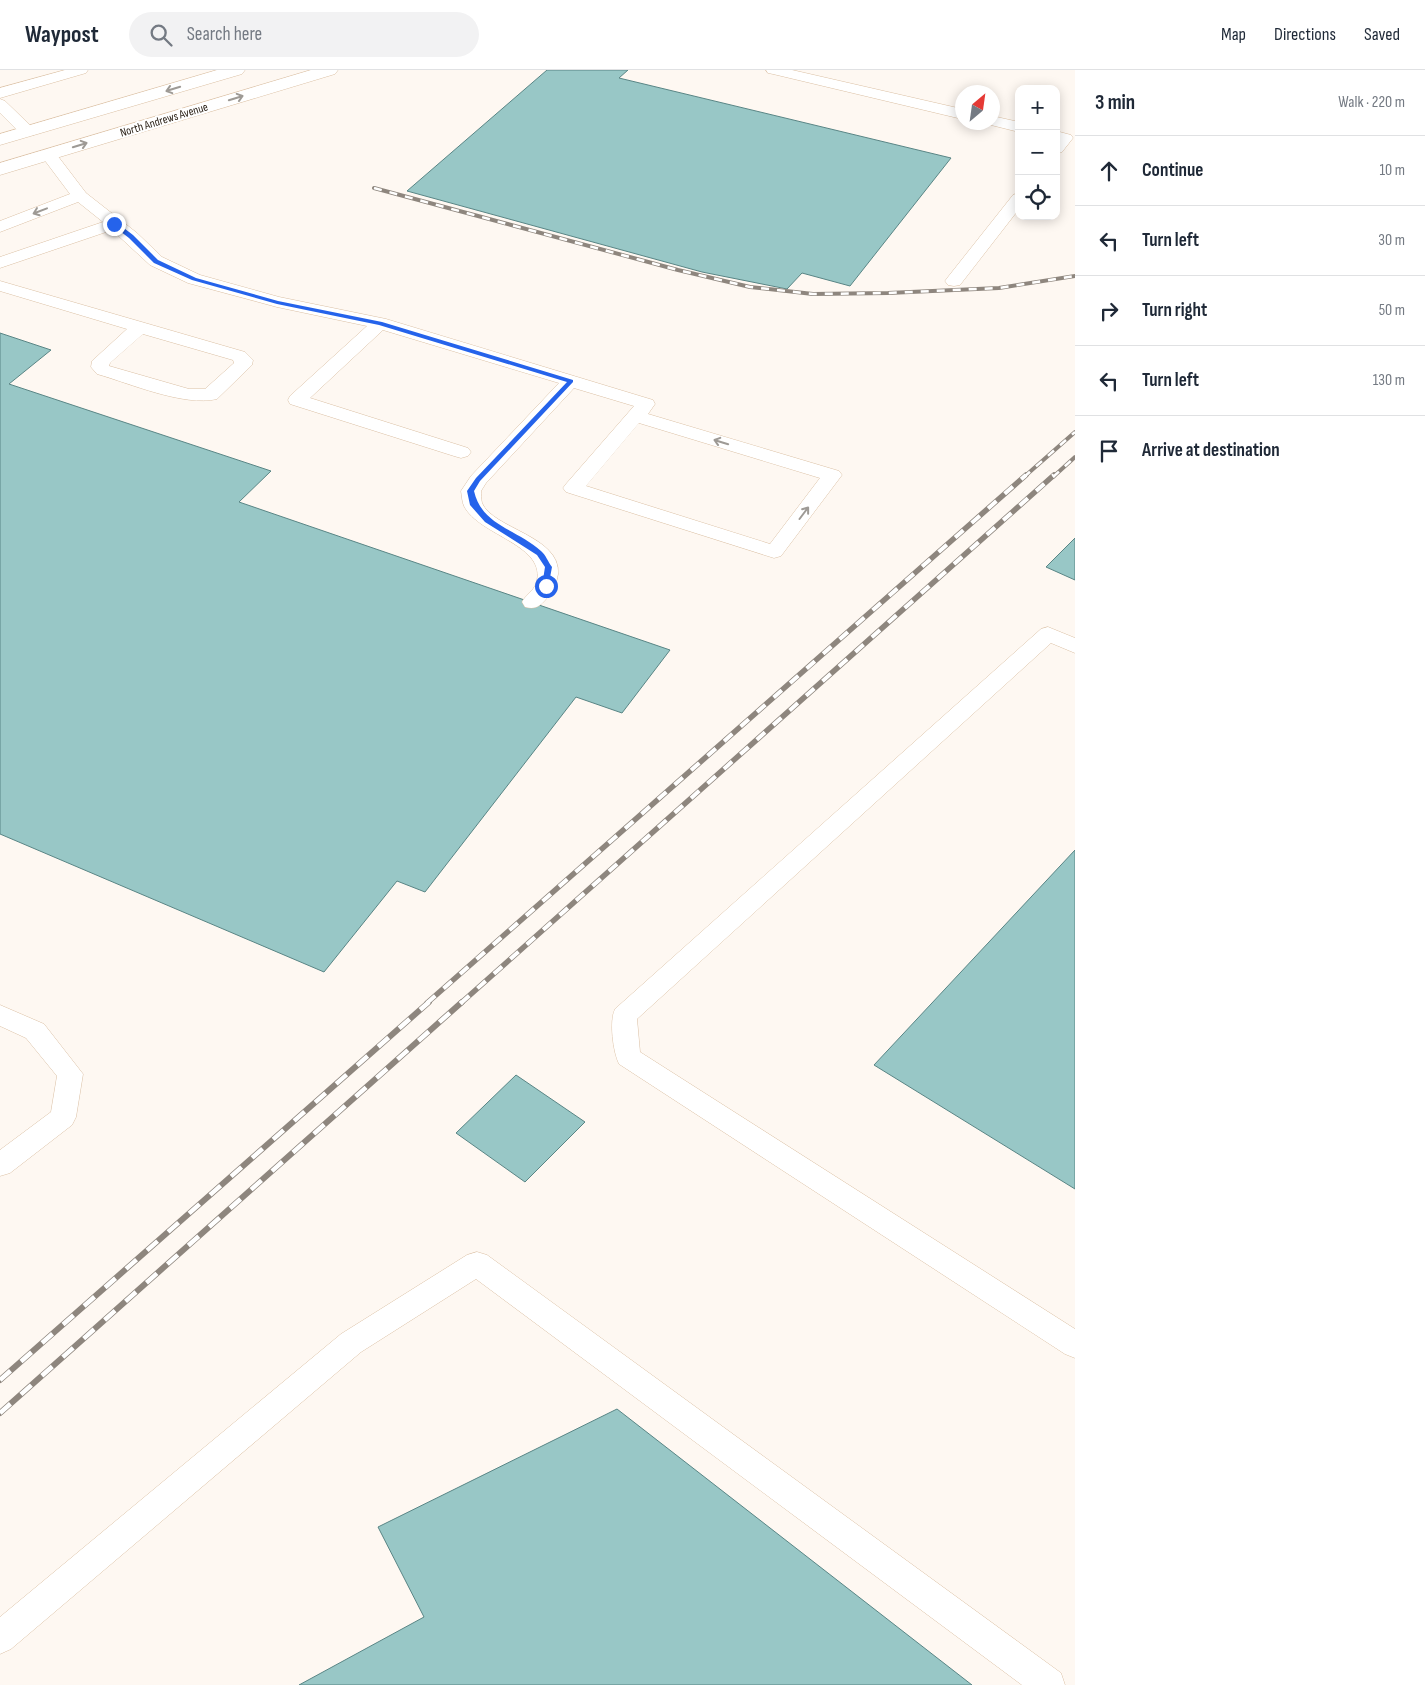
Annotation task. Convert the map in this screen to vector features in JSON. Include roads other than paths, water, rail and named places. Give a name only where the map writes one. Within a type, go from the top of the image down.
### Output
[{"type":"street","name":"North Andrews Avenue","points":[[0,140],[236,70]]},
{"type":"street","name":"North Andrews Avenue","points":[[0,169],[329,70]]},
{"type":"lane","points":[[0,93],[81,70]]},
{"type":"lane","points":[[773,70],[955,112]]},
{"type":"lane","points":[[0,104],[28,132]]},
{"type":"lane","points":[[1000,123],[1015,126]]},
{"type":"lane","points":[[1060,137],[1065,138],[1060,144]]},
{"type":"lane","points":[[48,154],[80,196],[131,237],[156,261],[194,279],[277,302],[380,323],[646,404],[635,416],[573,488],[774,552],[832,475],[635,416]]},
{"type":"lane","points":[[0,227],[80,196]]},
{"type":"lane","points":[[954,281],[1015,203]]},
{"type":"lane","points":[[0,263],[114,224]]},
{"type":"lane","points":[[0,286],[140,327],[239,356],[244,360],[243,366],[210,395],[197,396],[103,370],[100,367],[101,361],[140,327]]},
{"type":"lane","points":[[380,323],[297,400],[461,452]]},
{"type":"lane","points":[[532,602],[546,586],[548,567],[540,553],[488,520],[474,505],[470,491],[478,480],[571,381]]},
{"type":"lane","points":[[1075,646],[1048,634],[624,1016],[628,1058],[1075,1345]]},
{"type":"lane","points":[[0,1015],[35,1031],[70,1074],[63,1117],[0,1165]]},
{"type":"lane","points":[[0,1638],[351,1343],[477,1264],[1049,1685]]},
{"type":"railway","points":[[374,188],[678,270],[750,287],[813,294],[888,293],[999,288],[1075,276]]},
{"type":"railway","points":[[1024,477],[1075,432]]},
{"type":"railway","points":[[1053,477],[1075,457]]},
{"type":"railway","points":[[427,1003],[1026,475]]},
{"type":"railway","points":[[461,1003],[1054,475]]},
{"type":"railway","points":[[0,1380],[429,1002]]},
{"type":"railway","points":[[0,1413],[462,1002]]}]
